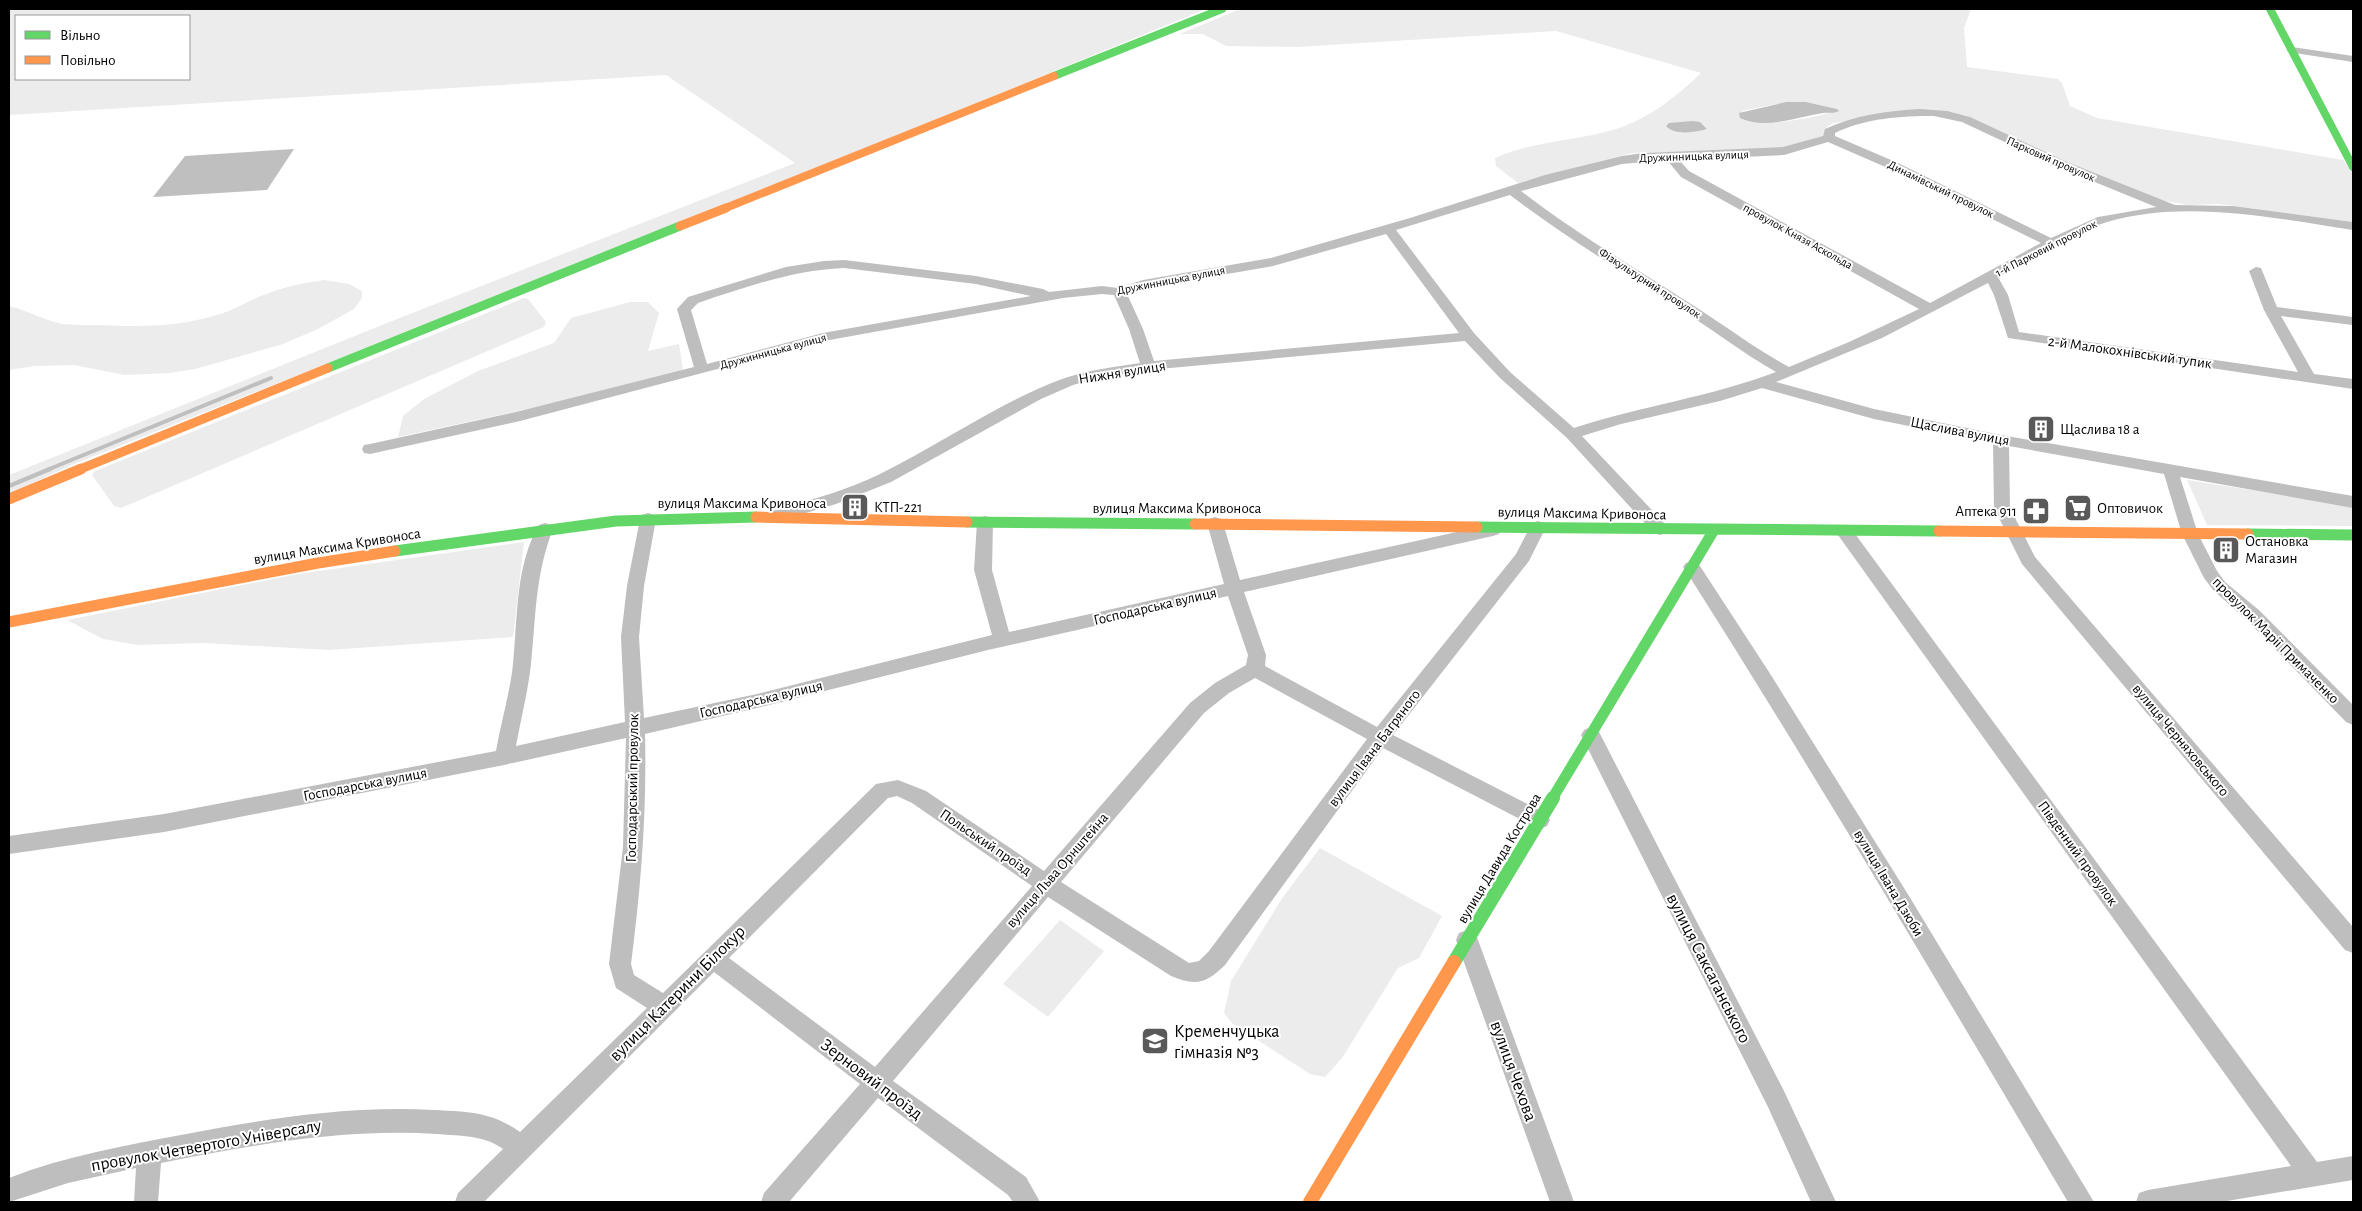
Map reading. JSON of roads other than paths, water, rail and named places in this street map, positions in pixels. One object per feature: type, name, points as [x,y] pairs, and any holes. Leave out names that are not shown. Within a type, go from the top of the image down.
[{"type":"street","points":[[9,499],[198,420],[1222,9]]},
{"type":"street","points":[[2270,9],[2353,167]]},
{"type":"street","points":[[2292,50],[2353,59]]},
{"type":"street","name":"Дружинницька вулиця","points":[[370,449],[520,416],[823,337],[1063,294],[1102,290],[1119,292],[1143,284],[1273,262],[1513,191],[1549,178],[1622,160],[1644,156],[1671,157],[1784,151],[1829,138],[1829,131],[1847,122],[1905,113],[1932,112]]},
{"type":"street","name":"Парковий провулок","points":[[1932,112],[1962,118],[2066,166],[2171,208]]},
{"type":"street","name":"Динамівський провулок","points":[[1829,138],[1886,162],[2051,243]]},
{"type":"street","name":"провулок Князя Аскольда","points":[[1671,157],[1685,174],[1930,309]]},
{"type":"street","name":"Фізкультурний провулок","points":[[1513,191],[1544,215],[1718,327],[1758,356],[1789,373]]},
{"type":"street","name":"1-й Парковий провулок","points":[[1761,383],[1789,373],[1930,309],[2051,243],[2083,227],[2110,217],[2171,208],[2240,210],[2353,226]]},
{"type":"street","points":[[1388,228],[1469,336],[1504,375],[1572,434],[1660,529]]},
{"type":"street","points":[[702,370],[684,309],[687,304],[692,300],[768,275],[812,266],[871,265],[930,276],[976,280],[1029,292],[1063,294]]},
{"type":"street","points":[[2256,272],[2271,310],[2309,378],[2353,384]]},
{"type":"street","name":"2-й Малокохнівський тупик","points":[[1991,276],[2001,295],[2013,335],[2309,378]]},
{"type":"street","points":[[1119,292],[1136,329],[1148,366]]},
{"type":"street","points":[[2271,310],[2353,321]]},
{"type":"street","name":"Нижня вулиця","points":[[775,516],[830,500],[885,478],[1036,396],[1068,382],[1093,375],[1148,366],[1469,336]]},
{"type":"street","points":[[1572,434],[1648,412],[1743,390],[1761,383]]},
{"type":"street","name":"Щаслива вулиця","points":[[1761,383],[1874,414],[2001,440],[2353,502]]},
{"type":"street","name":"вулиця Черняховського","points":[[2001,440],[2002,508],[2028,560],[2353,943]]},
{"type":"street","name":"провулок Марії Примаченко","points":[[2170,469],[2190,534],[2199,555],[2219,586],[2254,616],[2353,717]]},
{"type":"street","name":"вулиця Максима Кривоноса","points":[[9,622],[318,563],[544,529],[648,518],[775,516],[985,522],[1508,526],[2352,537]]},
{"type":"street","name":"Господарський провулок","points":[[648,518],[641,556],[630,654],[635,729],[632,853],[620,964],[624,981],[664,1006]]},
{"type":"street","points":[[985,522],[982,570],[1002,640]]},
{"type":"street","points":[[1215,523],[1234,588],[1257,655],[1255,669],[1320,706],[1540,820]]},
{"type":"street","name":"Господарська вулиця","points":[[9,844],[164,824],[504,757],[635,729],[1002,640],[1508,526]]},
{"type":"street","name":"вулиця Івана Багряного","points":[[1207,968],[1232,938],[1380,737],[1523,557],[1538,527]]},
{"type":"street","points":[[504,757],[522,665],[527,595],[535,554],[544,529]]},
{"type":"street","name":"вулиця Давида Кострова","points":[[1310,1202],[1714,530]]},
{"type":"street","name":"Південний провулок","points":[[1844,531],[2313,1176]]},
{"type":"street","name":"вулиця Івана Дзюби","points":[[1692,568],[1763,677],[2082,1202]]},
{"type":"street","name":"вулиця Льва Орнштейна","points":[[773,1202],[877,1083],[1045,883],[1198,708],[1222,688],[1255,669]]},
{"type":"street","name":"вулиця Саксаганського","points":[[1591,735],[1776,1099],[1824,1202]]},
{"type":"street","name":"Польський проїзд","points":[[891,788],[909,791],[919,797],[1045,883],[1179,969],[1189,973],[1199,972],[1207,968]]},
{"type":"street","name":"вулиця Катерини Білокур","points":[[468,1202],[883,790],[891,788]]},
{"type":"street","name":"вулиця Чехова","points":[[1467,940],[1562,1202]]},
{"type":"street","name":"Зерновий проїзд","points":[[712,958],[1017,1186],[1028,1202]]},
{"type":"street","name":"провулок Четвертого Універсалу","points":[[9,1190],[60,1172],[149,1153],[296,1126],[411,1120],[480,1126],[496,1130],[522,1147]]},
{"type":"street","points":[[146,1202],[149,1153]]},
{"type":"street","points":[[2148,1202],[2353,1168]]},
{"type":"waterway","points":[[47,470],[271,378]]},
{"type":"waterway","points":[[9,486],[50,469]]},
{"type":"place","name":"Щаслива 18 а","points":[[2041,429]]},
{"type":"place","name":"КТП-221","points":[[855,507]]},
{"type":"place","name":"Оптовичок","points":[[2078,508]]},
{"type":"place","name":"Аптека 911","points":[[2036,511]]},
{"type":"place","name":"Остановка Магазин","points":[[2226,550]]},
{"type":"place","name":"Кременчуцька гімназія №3","points":[[1155,1041]]}]
